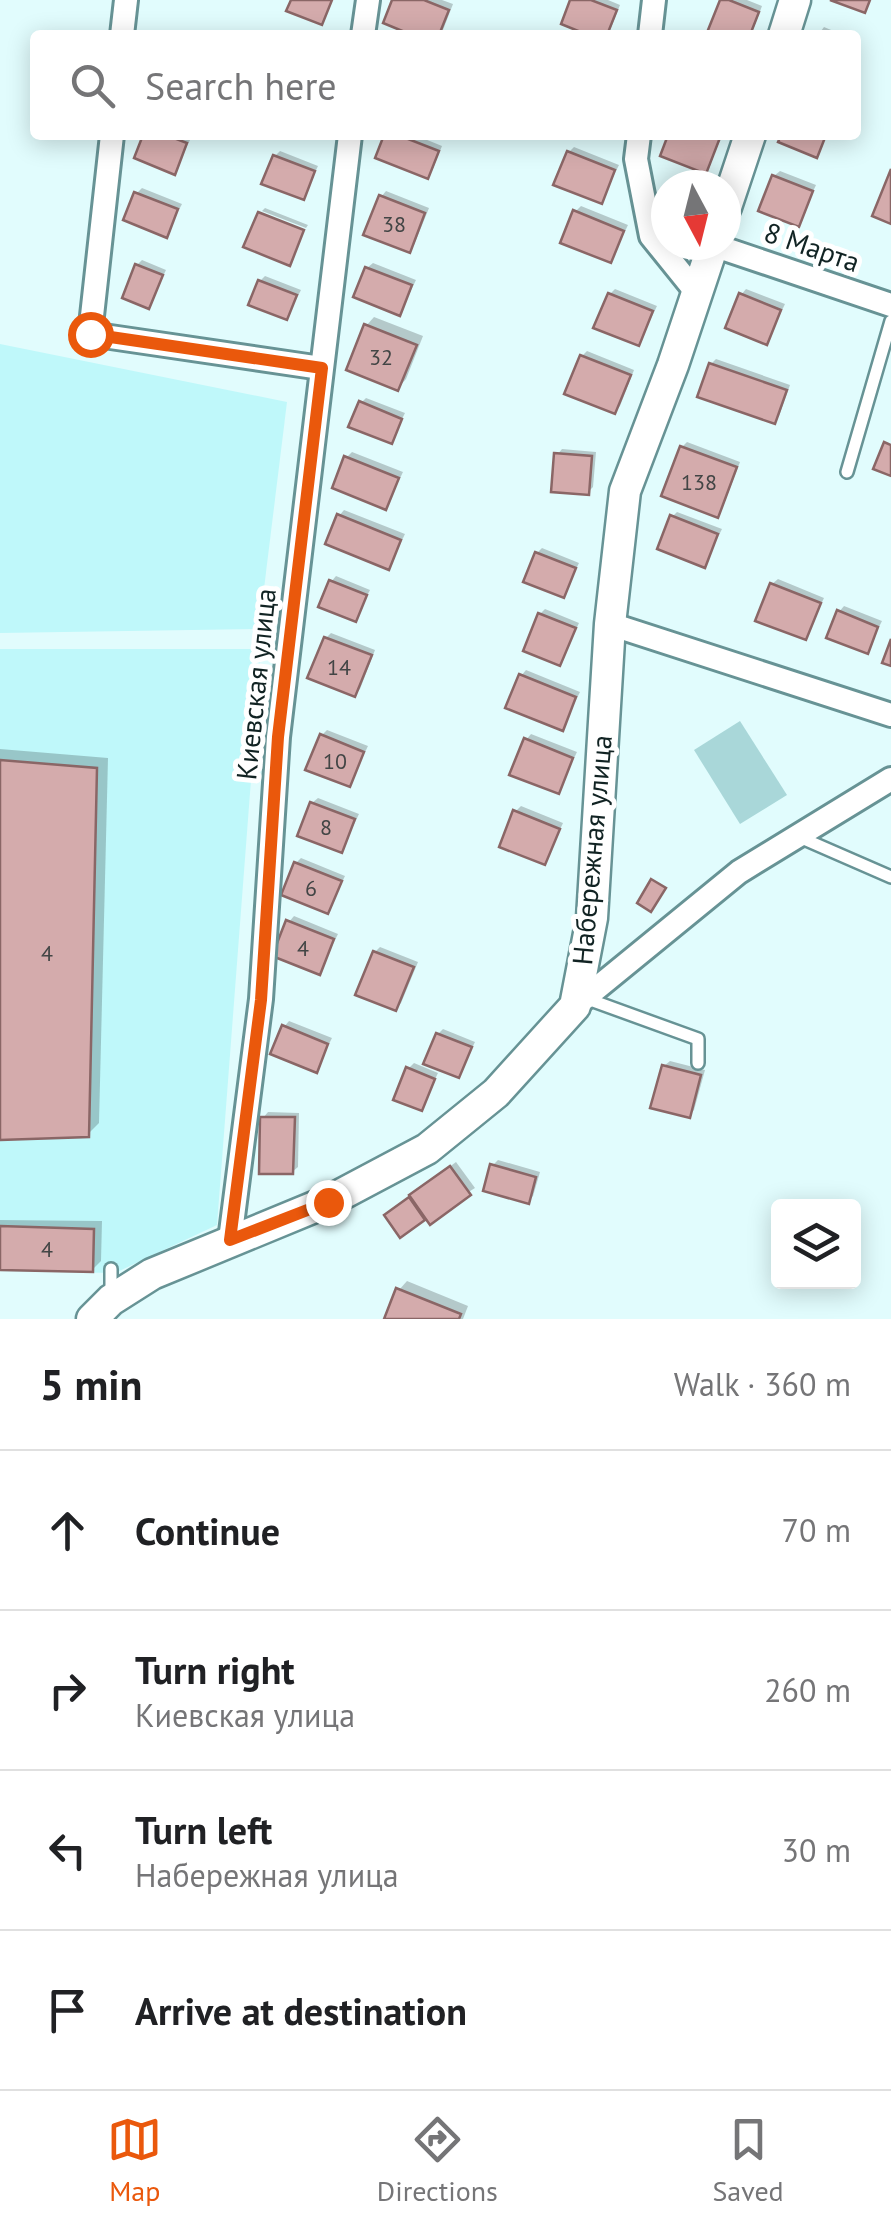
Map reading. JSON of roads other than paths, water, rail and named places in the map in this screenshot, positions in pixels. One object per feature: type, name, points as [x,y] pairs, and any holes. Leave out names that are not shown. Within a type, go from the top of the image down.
[{"type":"street","points":[[126,0],[126,30]]},
{"type":"street","points":[[363,30],[368,0]]},
{"type":"street","points":[[651,30],[654,0]]},
{"type":"street","points":[[786,30],[795,0]]},
{"type":"street","points":[[111,140],[90,334],[322,368]]},
{"type":"street","name":"Киевская улица","points":[[230,1240],[261,1000],[278,737],[349,140]]},
{"type":"street","points":[[638,140],[636,159],[652,236],[697,293]]},
{"type":"street","points":[[738,170],[748,140]]},
{"type":"street","name":"8 Марта","points":[[741,255],[891,306]]},
{"type":"street","name":"Набережная улица","points":[[580,1002],[592,918],[610,624],[625,491],[708,260]]},
{"type":"street","points":[[610,624],[891,715]]},
{"type":"street","points":[[101,1310],[152,1274],[328,1202],[427,1149],[496,1093],[580,1002],[738,872],[891,780]]},
{"type":"lane","points":[[847,472],[891,322]]},
{"type":"lane","points":[[798,836],[889,874]]},
{"type":"lane","points":[[580,1002],[698,1039],[698,1063]]},
{"type":"lane","points":[[101,1310],[111,1269]]}]
